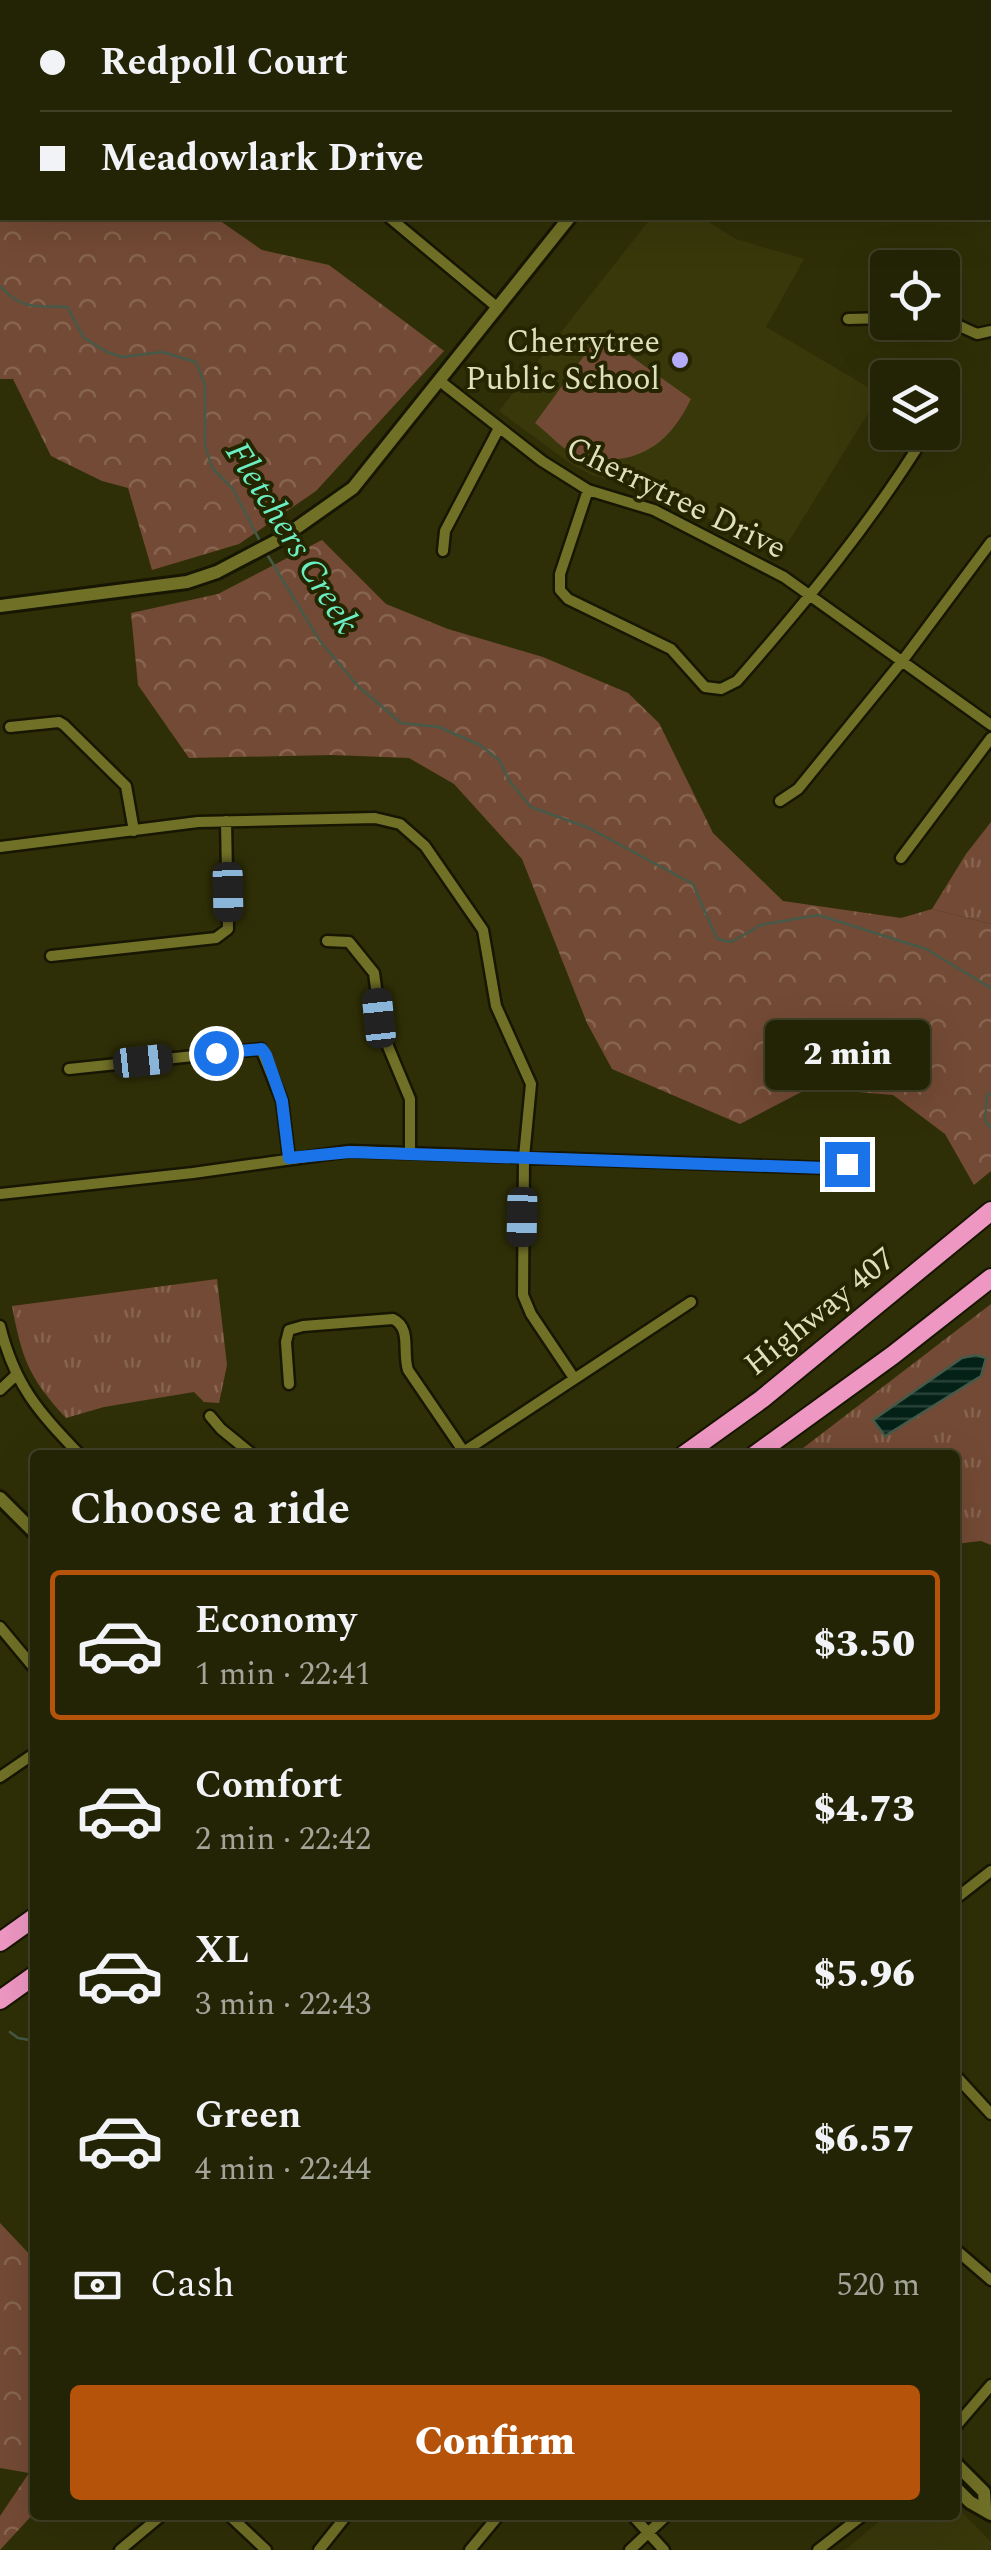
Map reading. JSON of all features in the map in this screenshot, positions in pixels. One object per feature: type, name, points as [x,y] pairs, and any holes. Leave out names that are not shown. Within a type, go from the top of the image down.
[{"type":"highway","name":"Highway 407","points":[[691,1450],[762,1399],[991,1211]]},
{"type":"highway","points":[[763,1450],[991,1278]]},
{"type":"highway","points":[[0,1942],[30,1921]]},
{"type":"highway","points":[[0,2000],[30,1978]]},
{"type":"street","points":[[392,220],[498,308]]},
{"type":"street","points":[[0,606],[188,582],[217,572],[282,538],[353,488],[567,220]]},
{"type":"street","points":[[848,319],[870,318]]},
{"type":"street","points":[[960,326],[978,334],[991,330]]},
{"type":"street","name":"Cherrytree Drive","points":[[441,382],[542,462],[588,490],[654,510],[756,560],[991,725]]},
{"type":"street","points":[[443,552],[445,531],[499,428]]},
{"type":"street","points":[[588,490],[560,574],[560,590],[568,599],[671,649],[705,687],[720,689],[737,681],[812,596],[890,494],[916,450]]},
{"type":"street","points":[[780,800],[798,789],[903,660],[991,542]]},
{"type":"street","points":[[10,728],[58,722],[64,725],[126,786],[134,831]]},
{"type":"street","points":[[900,858],[991,738]]},
{"type":"street","points":[[0,847],[226,820],[375,818],[400,824],[425,846],[483,930],[496,1006],[531,1084],[524,1157],[522,1295],[574,1378]]},
{"type":"street","points":[[52,956],[224,934],[228,928],[226,820]]},
{"type":"street","points":[[327,941],[349,942],[374,973],[382,1032],[410,1100],[410,1152]]},
{"type":"street","points":[[69,1068],[262,1049],[282,1101],[289,1158]]},
{"type":"street","points":[[0,1194],[350,1152],[826,1168],[847,1164]]},
{"type":"street","points":[[467,1450],[691,1302]]},
{"type":"street","points":[[290,1384],[286,1342],[289,1330],[393,1319],[404,1330],[408,1370],[458,1450]]},
{"type":"street","points":[[0,1326],[15,1376],[45,1418],[75,1450]]},
{"type":"street","points":[[0,1390],[15,1376]]},
{"type":"street","points":[[210,1416],[248,1450]]},
{"type":"street","points":[[0,1498],[30,1529]]},
{"type":"street","points":[[0,1627],[30,1663]]},
{"type":"street","points":[[0,1777],[30,1756]]},
{"type":"street","points":[[960,1895],[991,1871]]},
{"type":"street","points":[[960,2080],[991,2114]]},
{"type":"street","points":[[960,2253],[991,2280]]},
{"type":"street","points":[[960,2420],[991,2385]]},
{"type":"street","points":[[960,2468],[984,2492],[988,2511]]},
{"type":"street","points":[[960,2492],[988,2511]]},
{"type":"street","points":[[120,2550],[156,2520]]},
{"type":"street","points":[[234,2520],[266,2550]]},
{"type":"street","points":[[319,2550],[342,2520]]},
{"type":"street","points":[[470,2550],[495,2520]]},
{"type":"street","points":[[636,2520],[664,2550]]},
{"type":"street","points":[[630,2550],[661,2520]]},
{"type":"street","points":[[818,2550],[856,2520]]},
{"type":"shaded area","name":"Cherrytree Public School","points":[[649,220],[705,220],[736,239],[804,259],[766,327],[870,388],[870,410],[781,554],[669,499],[592,475],[499,411]]},
{"type":"shaded area","points":[[962,1358],[986,1358],[981,1376],[885,1436],[873,1420]]},
{"type":"shaded area","points":[[960,2510],[991,2542],[991,2550],[845,2550],[881,2520],[960,2520]]},
{"type":"green space","points":[[0,220],[219,220],[262,250],[329,265],[444,351],[316,491],[239,544],[152,570],[128,488],[102,481],[51,456],[13,379],[0,379]]},
{"type":"green space","points":[[604,337],[691,399],[669,433],[649,449],[624,458],[589,460],[567,450],[535,423],[597,338]]},
{"type":"green space","points":[[322,540],[386,604],[448,629],[543,657],[628,693],[659,723],[713,833],[783,901],[901,918],[932,909],[991,924],[991,1171],[974,1185],[945,1134],[893,1095],[809,1088],[740,1124],[612,1069],[587,1023],[522,859],[454,784],[409,758],[189,758],[138,685],[131,613],[218,594]]},
{"type":"green space","points":[[991,822],[991,924],[932,909],[966,854]]},
{"type":"green space","points":[[217,1279],[227,1365],[219,1403],[204,1402],[194,1392],[104,1407],[66,1418],[29,1367],[12,1306]]},
{"type":"green space","points":[[84,1302],[89,1343],[65,1346],[60,1305]]},
{"type":"green space","points":[[991,1304],[991,1545],[981,1541],[960,1543],[960,1450],[801,1450]]},
{"type":"green space","points":[[0,2223],[30,2255],[30,2517],[0,2550],[0,2516],[29,2473],[0,2468]]},
{"type":"waterway","name":"Fletchers Creek","points":[[0,286],[24,304],[67,307],[84,338],[107,352],[122,357],[162,352],[196,362],[205,385],[205,445],[212,468],[233,489],[261,543]]},
{"type":"waterway","name":"Fletchers Creek","points":[[265,551],[320,641],[358,686],[401,723],[439,727],[480,745],[499,760],[510,782],[531,807],[589,828],[693,884],[717,939],[731,942],[761,925],[818,915],[926,949],[991,988]]},
{"type":"waterway","name":"Fletchers Creek","points":[[991,1093],[987,1096],[985,1121],[991,1128]]},
{"type":"waterway","points":[[10,2032],[30,2040]]},
{"type":"place","name":"Cherrytree Public School","points":[[680,360]]},
{"type":"route","points":[[216,1053],[262,1049],[282,1101],[289,1158],[410,1152],[651,1164],[826,1168],[847,1164]]}]
